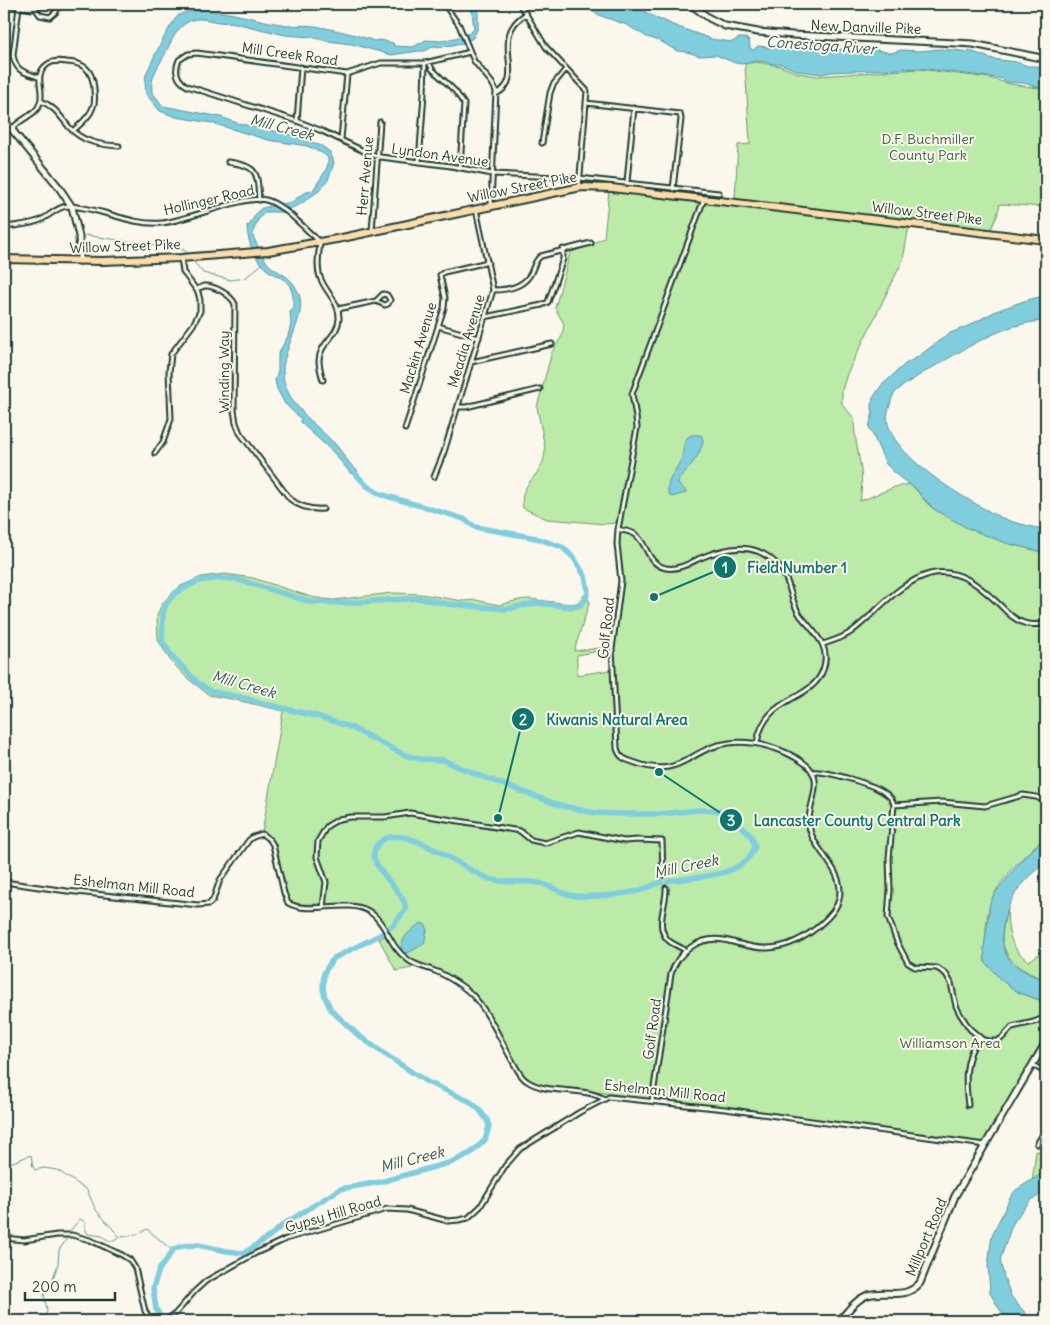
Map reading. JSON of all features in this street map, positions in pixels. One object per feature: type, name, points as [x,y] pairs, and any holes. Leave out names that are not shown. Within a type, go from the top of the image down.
[{"type":"highway","name":"Willow Street Pike","points":[[4,259],[80,261],[181,258],[268,251],[372,232],[578,187],[673,191],[704,199],[1046,240]]},
{"type":"main road","name":"New Danville Pike","points":[[690,4],[716,22],[732,28],[749,31],[801,36],[956,42],[1046,59]]},
{"type":"main road","points":[[4,120],[58,186],[72,207],[79,236],[80,261]]},
{"type":"main road","name":"Millport Road","points":[[839,1321],[864,1297],[876,1294],[900,1294],[914,1289],[919,1284],[949,1209],[1046,1042]]},
{"type":"street","points":[[4,4],[29,9],[41,4]]},
{"type":"street","points":[[35,8],[40,15],[50,17],[56,12],[59,4]]},
{"type":"street","points":[[444,4],[463,33],[475,63],[492,83],[496,94],[491,205]]},
{"type":"street","points":[[519,4],[540,40],[586,89],[578,187]]},
{"type":"street","points":[[19,7],[13,55],[14,61],[17,68],[38,77]]},
{"type":"street","points":[[496,94],[506,87],[509,76],[510,62],[507,44],[510,31],[516,20],[526,14]]},
{"type":"street","name":"Mill Creek Road","points":[[177,73],[180,60],[190,54],[231,57],[347,74],[381,63],[427,62],[470,52]]},
{"type":"street","points":[[12,129],[35,111],[41,101],[38,77],[48,64],[72,62],[84,66],[92,76],[95,98],[94,106],[87,117],[73,131]]},
{"type":"street","points":[[419,162],[427,62]]},
{"type":"street","points":[[427,62],[455,91],[464,104],[460,168]]},
{"type":"street","points":[[297,121],[301,68]]},
{"type":"street","points":[[542,143],[550,92],[553,85],[566,69]]},
{"type":"street","name":"Lyndon Avenue","points":[[177,73],[180,82],[187,86],[297,121],[378,157],[492,174],[627,182],[673,191],[719,193]]},
{"type":"street","points":[[341,140],[347,74]]},
{"type":"street","points":[[41,101],[56,110],[73,131],[84,139],[118,146]]},
{"type":"street","points":[[586,103],[678,113],[681,116],[673,191]]},
{"type":"street","points":[[627,182],[634,108]]},
{"type":"street","name":"Herr Avenue","points":[[372,232],[380,122]]},
{"type":"street","points":[[228,162],[248,166],[255,172],[258,178],[259,200]]},
{"type":"street","name":"Golf Road","points":[[704,199],[631,397],[636,412],[637,428],[618,529],[617,544],[622,581],[612,649],[618,754],[637,763],[660,768],[682,763],[703,751],[720,745],[738,742],[757,743],[795,758],[808,766],[812,772]]},
{"type":"street","name":"Hollinger Road","points":[[4,227],[33,223],[44,219],[62,208],[72,207],[94,210],[141,222],[158,223],[178,220],[239,203],[259,200],[273,203],[320,242]]},
{"type":"street","name":"Meadia Avenue","points":[[434,477],[444,452],[493,290],[476,209]]},
{"type":"street","points":[[320,242],[319,274],[323,285],[338,310],[339,322],[336,331],[323,348],[320,357],[323,380]]},
{"type":"street","points":[[493,290],[504,290],[520,284],[530,275],[539,258],[545,254],[591,243]]},
{"type":"street","points":[[485,317],[542,305],[548,302],[563,259],[563,249]]},
{"type":"street","points":[[155,453],[163,442],[171,419],[170,360],[173,351],[199,314],[200,300],[196,289],[184,272],[181,258]]},
{"type":"street","name":"Mackin Avenue","points":[[405,429],[445,301],[441,274],[488,262]]},
{"type":"street","name":"Winding Way","points":[[196,289],[204,286],[214,289],[230,296],[235,304],[234,398],[235,417],[240,433],[290,499],[310,509],[323,509]]},
{"type":"street","points":[[338,310],[376,301]]},
{"type":"street","points":[[438,326],[479,338]]},
{"type":"street","points":[[472,362],[552,344]]},
{"type":"street","points":[[457,407],[466,407],[540,389]]},
{"type":"street","points":[[618,529],[635,535],[651,558],[664,567],[681,567],[716,551],[728,548],[748,549],[763,554],[782,571],[796,608],[823,644],[826,660],[820,677],[808,689],[774,710],[762,725],[757,743]]},
{"type":"street","points":[[823,644],[842,638],[852,632],[891,596],[911,582],[929,575],[946,572],[958,574],[972,581],[1018,621],[1029,624],[1046,624]]},
{"type":"street","points":[[666,888],[662,920],[663,930],[670,942],[686,950],[702,942],[714,940],[724,940],[759,948],[782,946],[806,936],[832,913],[839,896],[838,881],[814,839],[809,823],[816,787],[812,772],[828,774],[878,788],[890,796],[894,805],[889,858],[890,890],[888,913],[891,929],[910,965],[918,968],[937,968],[946,974],[951,983],[960,1014],[970,1029],[986,1041],[997,1041],[1012,1027],[1046,1017]]},
{"type":"street","points":[[894,805],[942,802],[985,806],[1026,795],[1046,801]]},
{"type":"street","points":[[323,907],[326,882],[317,857],[318,841],[327,826],[344,818],[410,813],[520,831],[532,840],[544,843],[579,832],[624,841],[662,841],[663,875]]},
{"type":"street","name":"Eshelman Mill Road","points":[[4,882],[141,899],[209,904],[213,900],[225,870],[249,840],[262,834],[273,845],[288,903],[298,907],[347,907],[363,909],[369,912],[381,923],[396,949],[407,960],[437,972],[474,996],[521,1075],[537,1086],[593,1094],[604,1099],[613,1097],[751,1112],[986,1145]]},
{"type":"street","name":"Golf Road","points":[[652,1101],[671,974],[675,964],[686,950]]},
{"type":"street","points":[[968,1105],[967,1065],[979,1037]]},
{"type":"street","points":[[1033,1064],[1046,1073]]},
{"type":"street","name":"Gypsy Hill Road","points":[[165,1320],[175,1314],[206,1281],[256,1253],[286,1239],[387,1209],[407,1210],[448,1220],[468,1218],[480,1207],[505,1166],[516,1153],[526,1145],[604,1099]]},
{"type":"street","points":[[1038,1144],[1046,1129]]},
{"type":"street","points":[[4,1238],[24,1240],[57,1235],[72,1235],[90,1240],[122,1255],[133,1263],[145,1311],[151,1321]]},
{"type":"green space","name":"D.F. Buchmiller County Park","points":[[755,62],[780,66],[798,73],[818,76],[919,69],[989,78],[1046,91],[1046,207],[1000,204],[990,231],[735,199],[738,145],[750,144],[745,64]]},
{"type":"green space","name":"Williamson Area","points":[[609,190],[909,226],[903,260],[847,374],[842,390],[842,404],[854,418],[862,478],[860,501],[895,487],[910,484],[930,506],[945,516],[993,538],[1046,553],[1046,837],[1014,867],[994,895],[987,918],[985,962],[1019,992],[1046,1002],[1046,1039],[985,1143],[541,1085],[528,1080],[523,1075],[476,996],[441,972],[417,963],[412,968],[396,971],[379,939],[389,934],[375,914],[359,906],[298,904],[290,901],[287,896],[275,844],[269,836],[262,833],[283,711],[209,695],[187,678],[170,660],[158,640],[157,615],[162,604],[171,594],[181,586],[201,577],[225,574],[253,578],[311,597],[334,600],[392,593],[421,594],[463,601],[476,600],[499,605],[529,599],[571,604],[577,603],[584,595],[590,601],[574,651],[615,646],[623,586],[619,542],[622,522],[606,524],[547,519],[523,508],[522,501],[527,486],[540,468],[544,458],[545,448],[537,407],[552,352],[562,336],[564,324],[555,308],[570,253],[604,238]],"holes":[[[610,649],[611,670],[577,675],[577,655]]]},
{"type":"green space","points":[[1008,907],[1009,930],[1013,945],[1017,951],[1029,961],[1046,949],[1046,978],[1036,976],[1018,966],[1006,952],[1002,937]]},
{"type":"green space","points":[[1036,1151],[1046,1152],[1046,1171],[1032,1182]]},
{"type":"water","name":"Mill Creek","points":[[471,4],[478,4],[478,28],[473,38],[463,43],[441,47],[434,46],[425,51],[391,55],[352,44],[285,35],[231,22],[196,19],[184,24],[176,33],[153,78],[152,92],[163,106],[221,117],[237,123],[295,136],[322,146],[331,153],[334,163],[328,180],[318,192],[299,205],[282,212],[265,212],[258,220],[252,234],[268,264],[290,280],[299,294],[300,312],[284,362],[283,371],[288,393],[302,412],[336,445],[358,471],[351,474],[334,453],[300,422],[301,419],[285,404],[277,389],[275,380],[278,371],[278,354],[288,336],[291,324],[290,312],[294,308],[293,296],[288,283],[270,272],[260,263],[250,245],[247,231],[247,225],[249,226],[257,212],[262,208],[292,202],[302,194],[313,190],[325,172],[328,158],[307,146],[268,140],[212,123],[176,117],[160,111],[146,94],[146,75],[171,25],[179,15],[190,11],[218,11],[277,23],[315,26],[353,34],[374,41],[380,40],[393,43],[394,46],[413,47],[426,40],[442,41],[470,33],[474,29]]},
{"type":"water","points":[[578,4],[631,4],[660,20],[711,39],[732,42],[739,38],[745,38],[749,40],[750,48],[753,50],[758,46],[788,49],[856,50],[864,53],[877,50],[891,53],[901,50],[941,49],[973,52],[993,59],[1045,68],[1046,90],[1024,83],[1007,82],[1003,79],[920,68],[822,74],[798,71],[781,64],[766,62],[735,63],[716,55],[700,56],[677,51],[627,25],[601,16]]},
{"type":"water","points":[[1039,297],[1046,297],[1046,321],[1016,326],[988,337],[913,379],[893,396],[889,408],[888,424],[895,440],[909,456],[947,486],[1000,517],[1046,532],[1046,553],[1006,543],[967,528],[934,509],[917,490],[899,477],[886,464],[869,427],[873,412],[871,405],[873,398],[881,386],[905,364],[948,334],[996,311]]},
{"type":"water","points":[[691,435],[701,435],[703,443],[694,460],[679,480],[678,484],[686,493],[671,497],[668,492],[669,483],[683,454],[686,439]]},
{"type":"water","points":[[1046,837],[1046,863],[1030,876],[1016,892],[1007,910],[1002,931],[1005,951],[1010,960],[1028,973],[1046,978],[1046,1002],[1019,993],[1001,980],[985,962],[984,948],[990,903],[995,893],[1025,856]]},
{"type":"water","points":[[422,923],[426,925],[427,929],[424,944],[410,952],[403,953],[401,949],[403,940],[414,928]]},
{"type":"water","points":[[1046,1171],[1046,1192],[1031,1200],[1020,1213],[1012,1225],[1000,1260],[1011,1296],[1033,1321],[1009,1321],[990,1293],[988,1265],[992,1235],[1011,1196],[1016,1190]]},
{"type":"waterway","points":[[85,235],[184,250],[189,254]]},
{"type":"waterway","points":[[194,262],[203,273],[231,280],[245,278],[262,264]]},
{"type":"waterway","name":"Mill Creek","points":[[163,1321],[156,1309],[153,1288],[159,1270],[174,1249],[182,1246],[198,1245],[243,1253],[270,1236],[284,1224],[340,1189],[380,1182],[452,1162],[471,1153],[485,1140],[489,1126],[478,1108],[469,1101],[427,1082],[358,1035],[331,1010],[325,997],[323,989],[324,973],[334,958],[382,934],[394,924],[406,909],[404,901],[384,875],[374,858],[374,850],[380,842],[391,837],[404,837],[435,849],[490,879],[539,883],[573,896],[630,892],[662,882],[702,877],[729,871],[749,857],[755,846],[751,836],[738,823],[726,814],[716,810],[660,814],[619,814],[595,813],[559,805],[443,760],[420,759],[405,755],[350,727],[320,717],[212,692],[198,683],[171,655],[162,641],[163,612],[166,604],[175,593],[198,581],[221,578],[236,579],[311,602],[344,603],[419,598],[448,604],[506,609],[537,603],[573,607],[580,605],[586,599],[588,590],[585,576],[574,558],[562,547],[536,538],[475,527],[464,519],[380,494],[367,486],[350,468]]},
{"type":"waterway","points":[[4,1159],[10,1163],[31,1155],[35,1170],[44,1168],[57,1170],[87,1190],[96,1210],[120,1237],[136,1235],[147,1229],[173,1251]]},
{"type":"waterway","points":[[69,1232],[80,1219],[85,1222],[85,1229],[88,1234],[102,1236],[111,1241],[120,1237]]},
{"type":"waterway","points":[[37,1321],[41,1315],[46,1316],[47,1310],[44,1295],[52,1281],[58,1264],[59,1250],[68,1237]]},
{"type":"tunnel","points":[[663,875],[666,888]]},
{"type":"place","name":"Field Number 1","points":[[654,597]]},
{"type":"place","name":"Lancaster County Central Park","points":[[659,772]]},
{"type":"place","name":"Kiwanis Natural Area","points":[[498,818]]},
{"type":"water label","name":"Conestoga River","points":[[821,45]]}]
